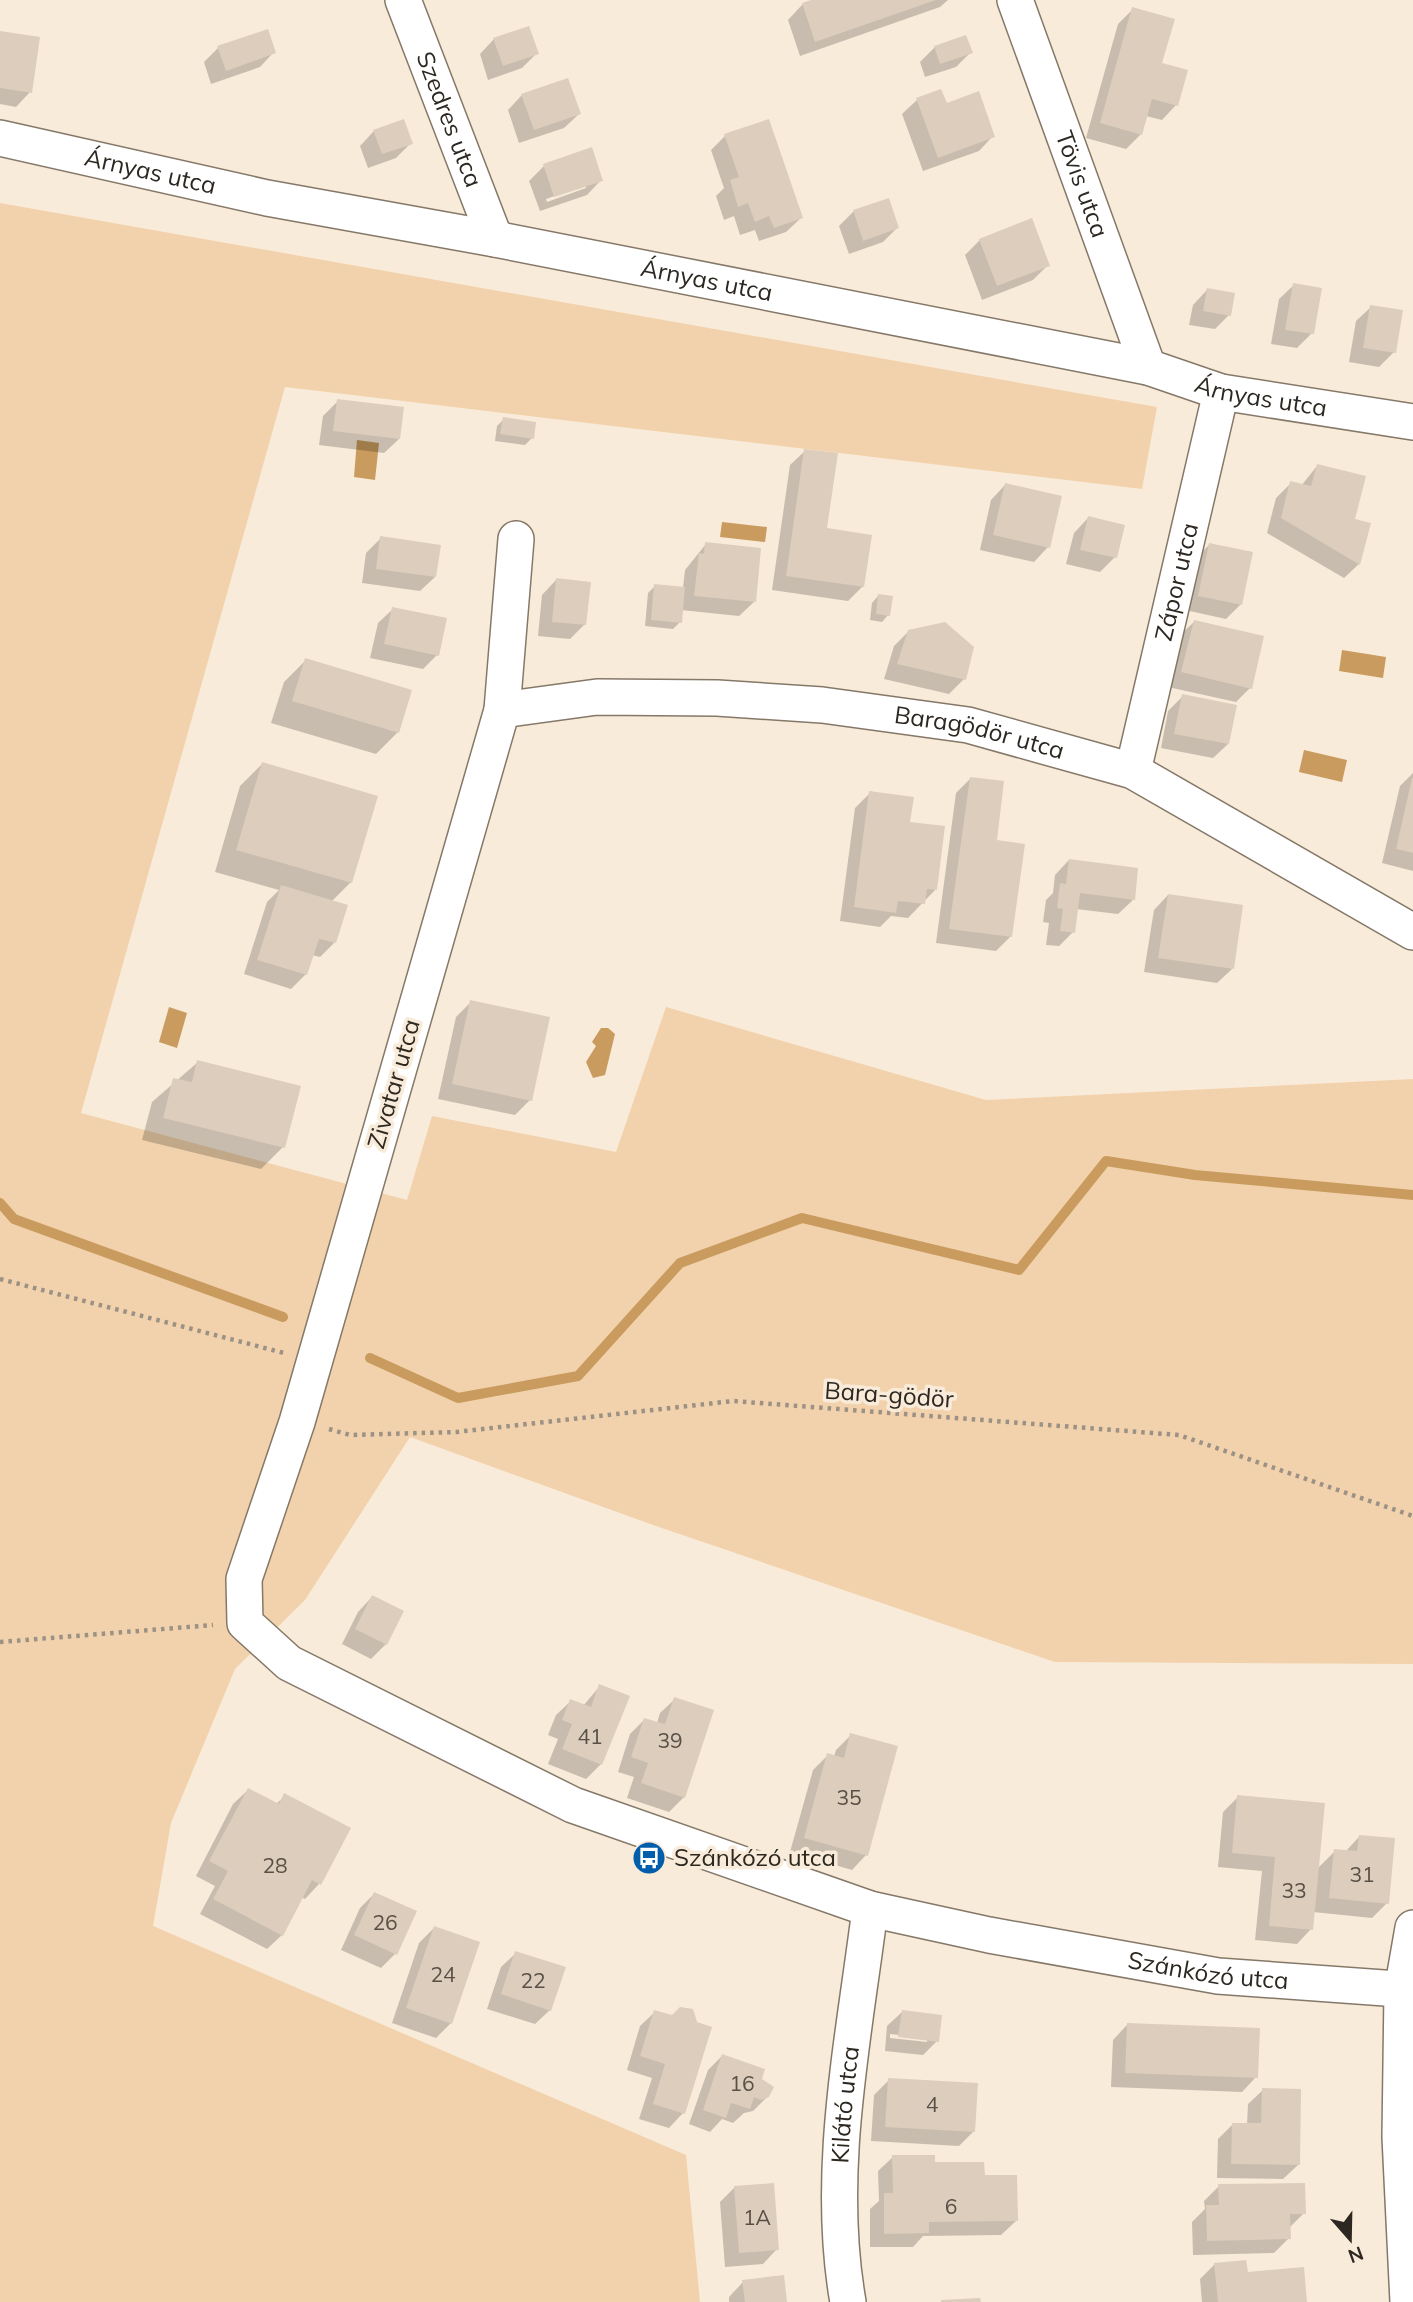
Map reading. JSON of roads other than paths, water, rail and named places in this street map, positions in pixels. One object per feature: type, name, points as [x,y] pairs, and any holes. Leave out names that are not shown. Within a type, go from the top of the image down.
[{"type":"street","name":"Szedres utca","points":[[403,0],[495,239]]},
{"type":"street","name":"Tövis utca","points":[[1015,0],[1148,367]]},
{"type":"street","name":"Árnyas utca","points":[[0,138],[267,198],[495,239],[1148,367],[1222,392],[1413,422]]},
{"type":"street","name":"Zápor utca","points":[[1133,771],[1222,392]]},
{"type":"street","name":"Zivatar utca","points":[[245,1623],[244,1579],[313,1361],[502,710],[516,539]]},
{"type":"street","name":"Baragödör utca","points":[[502,710],[597,697],[717,698],[822,705],[968,725],[1133,771],[1413,932]]},
{"type":"street","name":"Szánkózó utca","points":[[245,1623],[289,1663],[573,1805],[870,1909],[989,1935],[1218,1976],[1408,1991]]},
{"type":"street","name":"Kilátó utca","points":[[848,2302],[844,2280],[839,2153],[870,1909]]},
{"type":"street","points":[[1408,2302],[1400,2137],[1413,1928]]},
{"type":"waterway","points":[[370,1358],[458,1398],[578,1376],[680,1263],[802,1218],[1019,1270],[1106,1161],[1195,1175],[1413,1195]]},
{"type":"waterway","points":[[0,1203],[14,1219],[283,1317]]},
{"type":"place","name":"Szánkózó utca","points":[[649,1858]]}]
